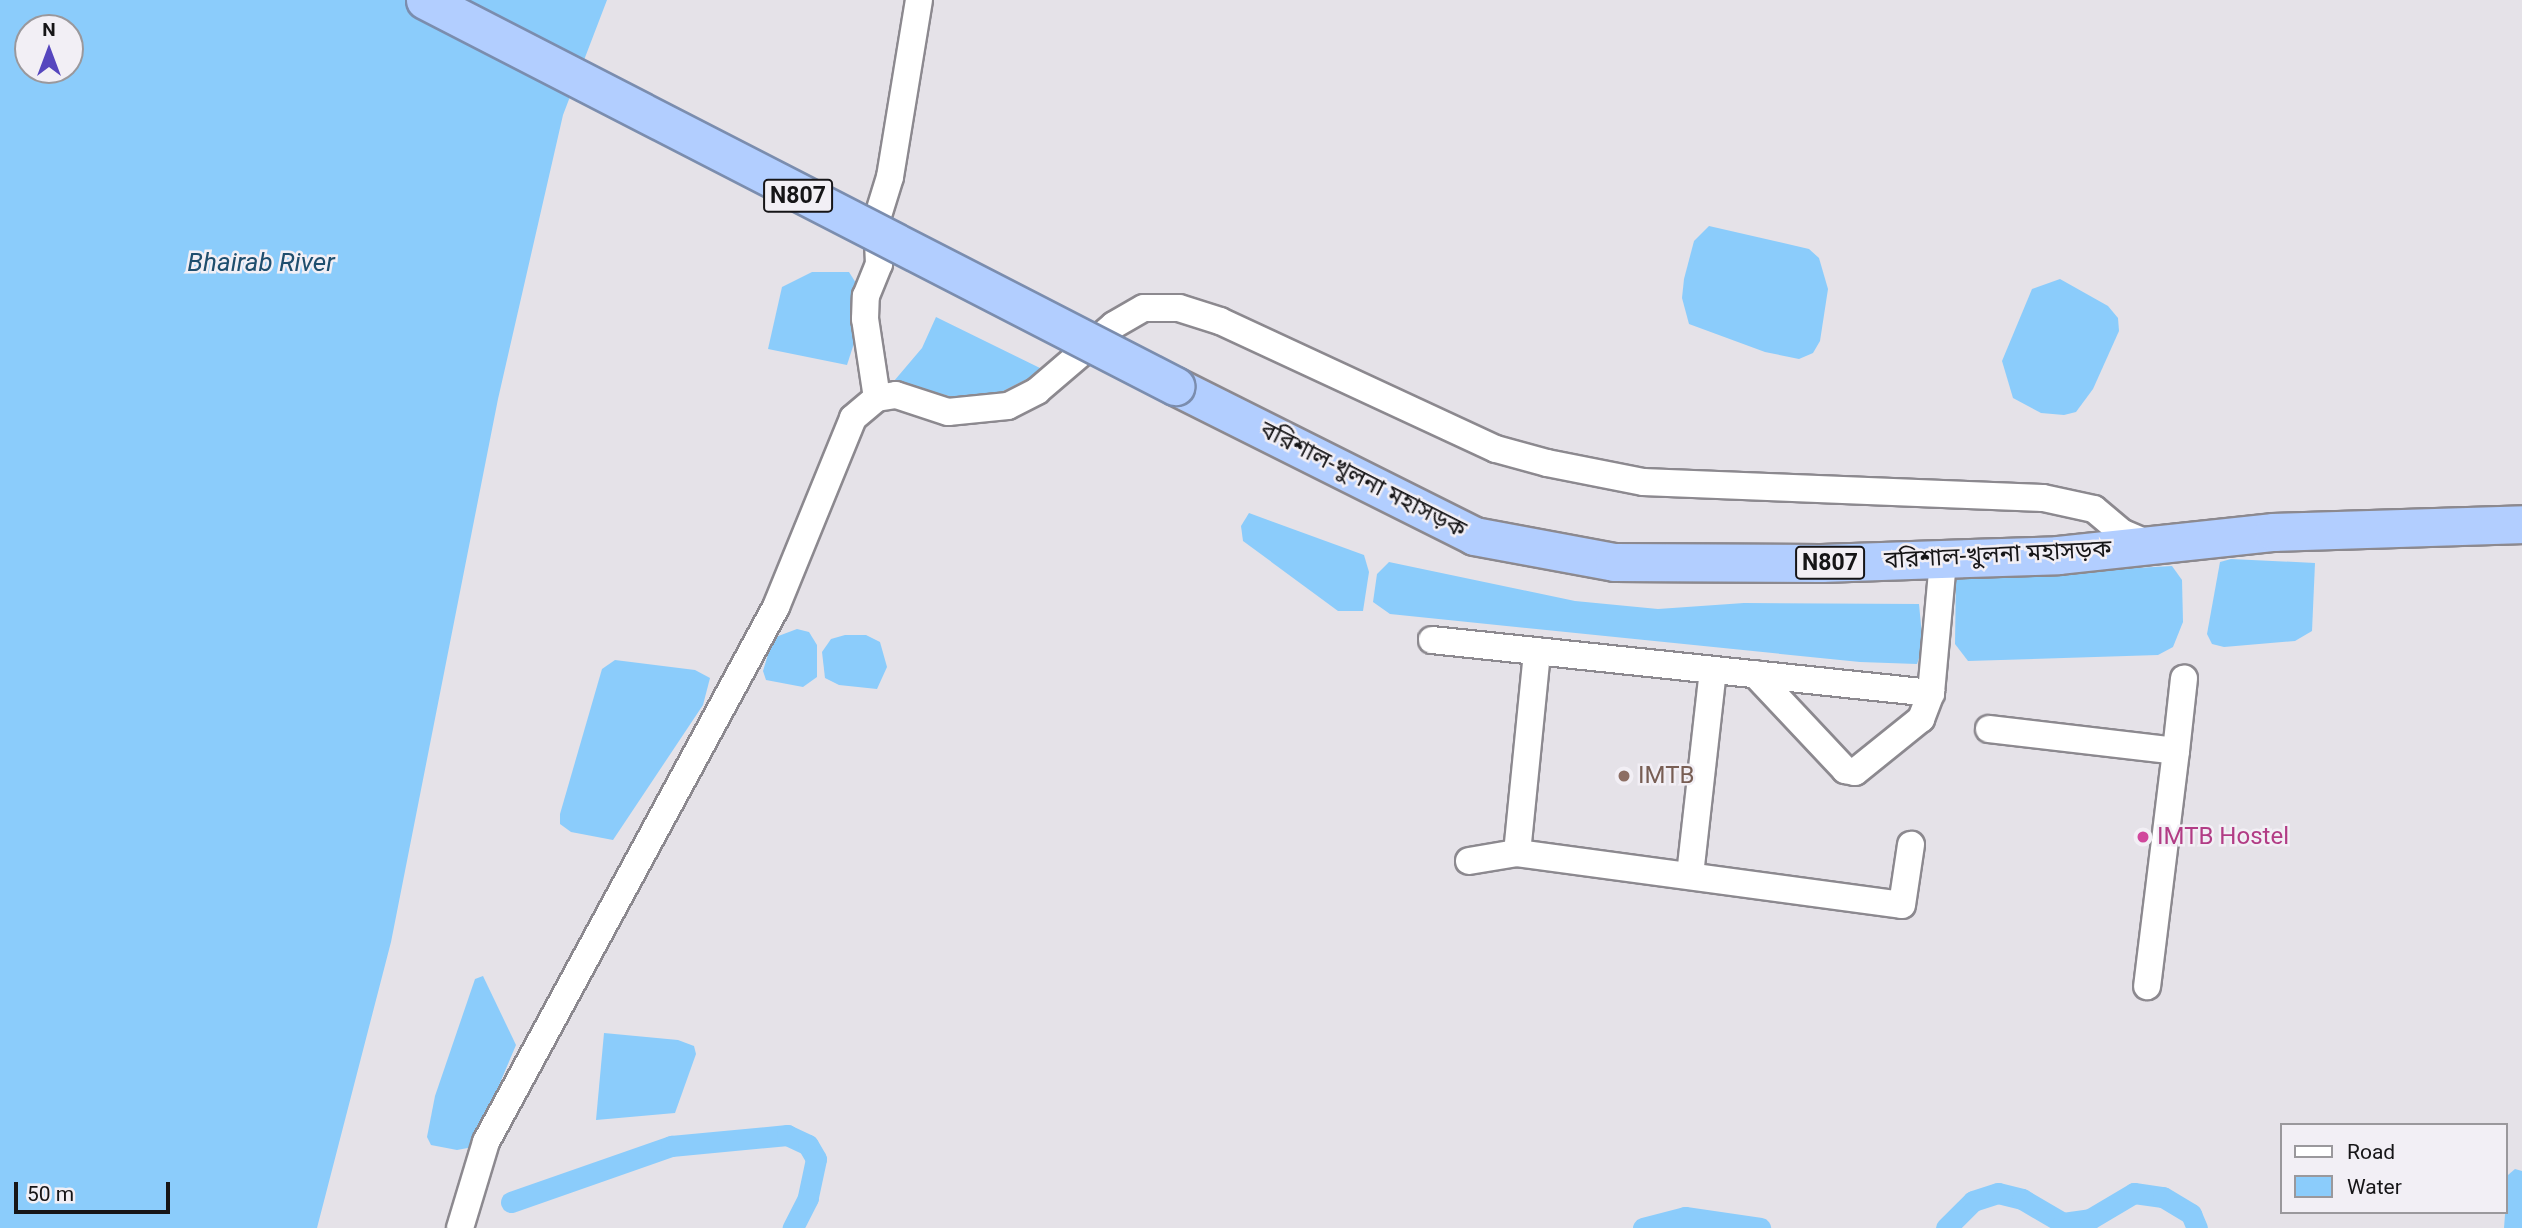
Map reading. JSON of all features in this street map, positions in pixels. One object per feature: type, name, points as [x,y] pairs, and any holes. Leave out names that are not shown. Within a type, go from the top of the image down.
[{"type":"highway","name":"বরিশাল-খুলনা মহাসড়ক","points":[[425,0],[1175,386],[1474,536],[1614,562],[1821,563],[2058,555],[2274,532],[2522,524]]},
{"type":"street","points":[[877,397],[865,319],[866,296],[879,264],[877,219],[890,177],[919,0]]},
{"type":"street","points":[[460,1228],[486,1142],[776,607],[853,418],[877,397],[896,396],[948,412],[1008,407],[1037,391],[1114,325],[1144,308],[1179,308],[1220,321],[1496,449],[1546,463],[1643,482],[2043,498],[2094,509],[2123,533],[2151,545]]},
{"type":"street","points":[[1755,674],[1845,771],[1855,772],[1921,719],[1931,693],[1942,572]]},
{"type":"street","points":[[1432,640],[1931,693]]},
{"type":"street","points":[[1517,853],[1537,651]]},
{"type":"street","points":[[1690,875],[1712,678]]},
{"type":"street","points":[[2147,986],[2184,678]]},
{"type":"street","points":[[1989,729],[2176,751]]},
{"type":"street","points":[[1469,861],[1517,853],[1902,905],[1911,845]]},
{"type":"water","name":"Bhairab River","points":[[0,0],[607,0],[563,115],[498,399],[391,942],[317,1228],[0,1228]]},
{"type":"water","points":[[1709,226],[1809,249],[1819,258],[1828,289],[1820,341],[1813,353],[1799,359],[1765,352],[1689,324],[1682,298],[1684,279],[1694,241]]},
{"type":"water","points":[[812,272],[849,272],[861,291],[857,334],[847,365],[768,349],[782,287]]},
{"type":"water","points":[[2060,279],[2108,306],[2118,318],[2119,331],[2093,389],[2076,412],[2064,415],[2041,413],[2013,398],[2002,361],[2032,289]]},
{"type":"water","points":[[936,317],[1042,369],[1041,372],[987,399],[949,396],[894,381],[922,348]]},
{"type":"water","points":[[1249,513],[1364,555],[1369,572],[1363,611],[1338,611],[1243,541],[1241,526]]},
{"type":"water","points":[[2231,559],[2315,563],[2312,631],[2295,641],[2224,647],[2212,644],[2207,634],[2220,562]]},
{"type":"water","points":[[1389,562],[1575,601],[1658,609],[1744,603],[1919,604],[1923,646],[1917,664],[1860,662],[1390,614],[1373,602],[1377,574]]},
{"type":"water","points":[[2172,566],[2182,580],[2183,622],[2173,647],[2158,655],[1968,661],[1955,644],[1956,578]]},
{"type":"water","points":[[797,629],[809,632],[817,645],[817,677],[803,687],[766,680],[763,671],[773,638]]},
{"type":"water","points":[[845,635],[866,635],[880,642],[887,667],[877,689],[839,685],[825,678],[822,652],[831,639]]},
{"type":"water","points":[[615,660],[695,670],[710,678],[703,705],[613,840],[571,832],[560,824],[560,814],[602,669]]},
{"type":"water","points":[[483,976],[516,1045],[473,1147],[457,1150],[431,1145],[427,1137],[435,1096],[475,979]]},
{"type":"water","points":[[604,1033],[678,1040],[694,1046],[696,1054],[675,1113],[596,1120]]},
{"type":"water","points":[[2515,1169],[2522,1171],[2522,1228],[2504,1228],[2505,1214],[2508,1214],[2508,1175]]},
{"type":"waterway","points":[[511,1202],[671,1146],[787,1135],[808,1145],[816,1159],[808,1198],[793,1228]]},
{"type":"waterway","points":[[1946,1228],[1973,1201],[1998,1193],[2022,1199],[2063,1223],[2090,1219],[2134,1193],[2163,1197],[2191,1214],[2197,1228]]},
{"type":"waterway","points":[[1643,1228],[1685,1217],[1760,1228]]},
{"type":"place","name":"IMTB","points":[[1624,776]]},
{"type":"place","name":"IMTB Hostel","points":[[2143,837]]}]
